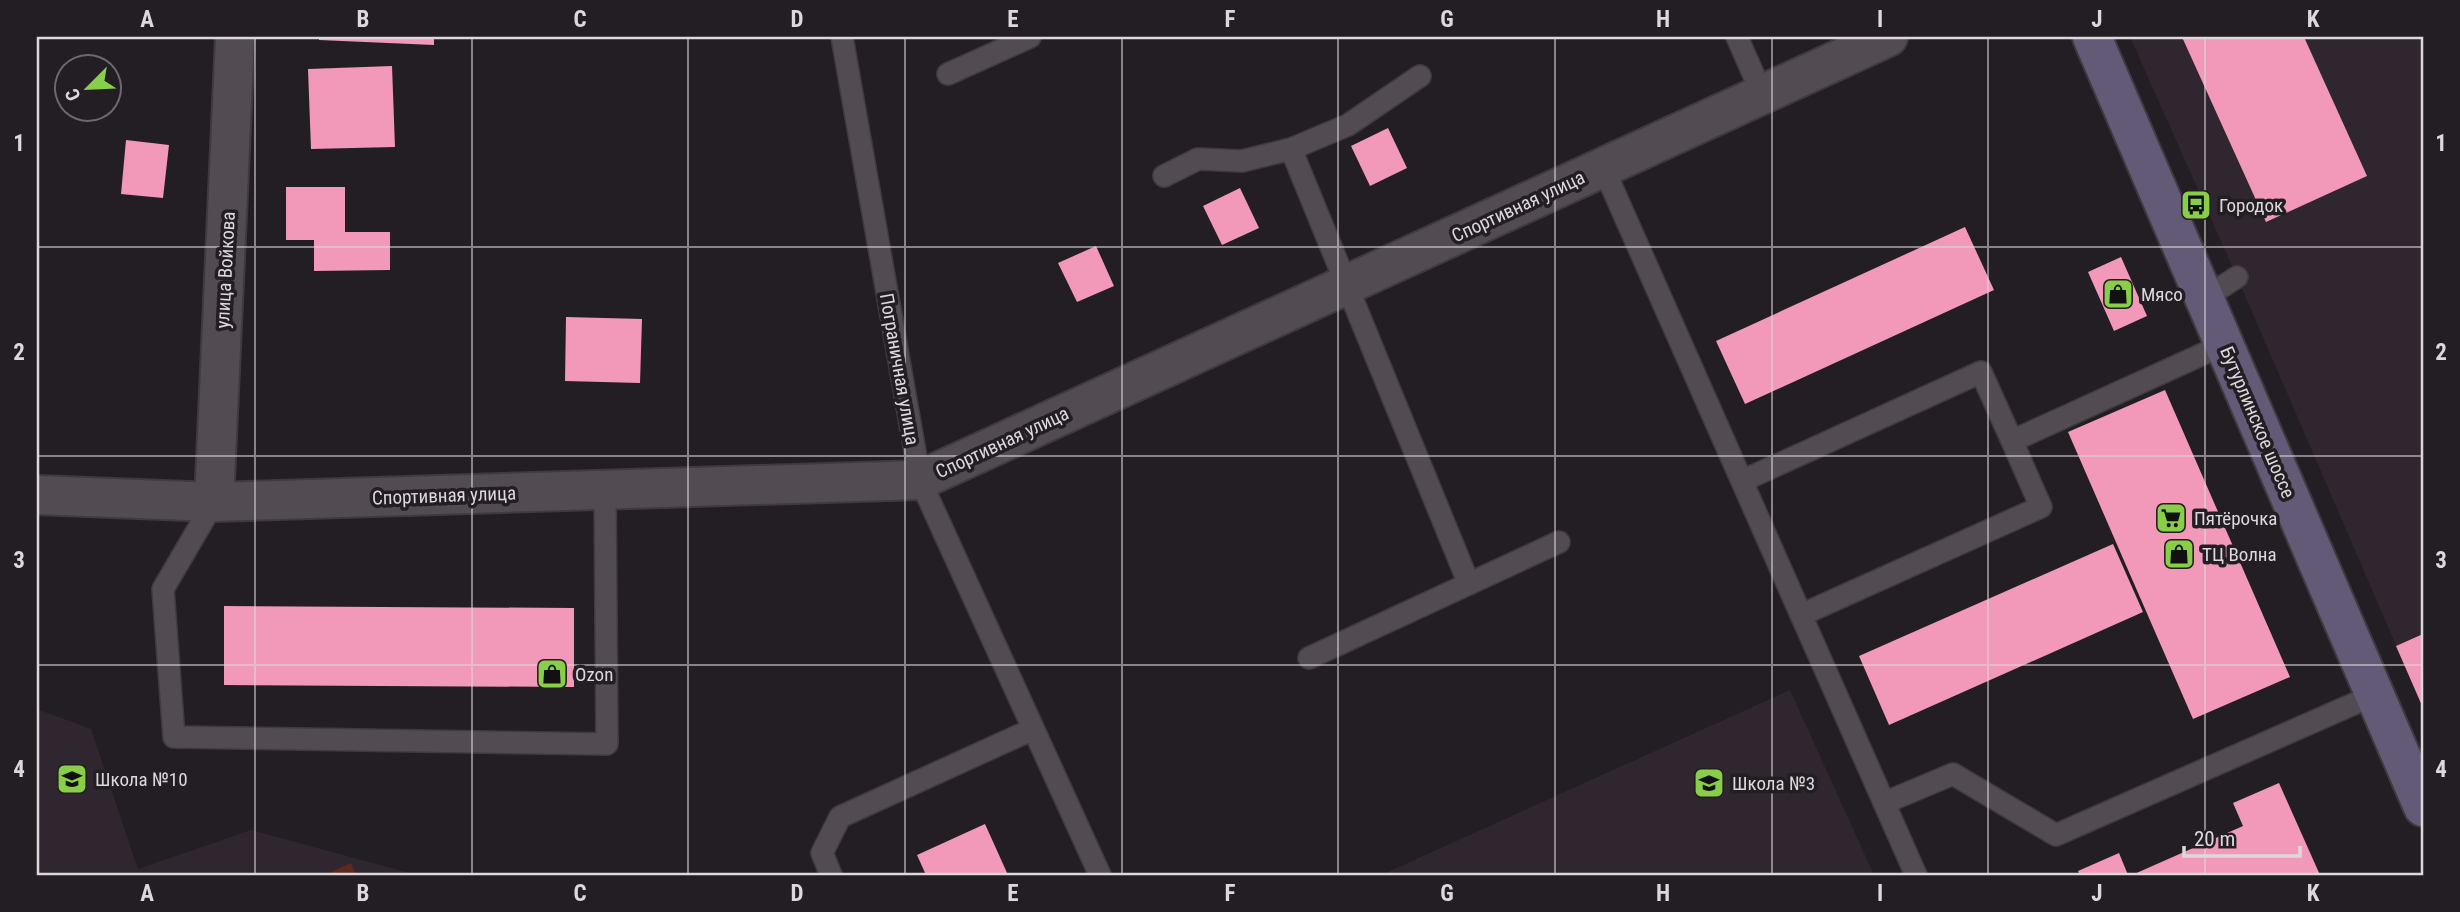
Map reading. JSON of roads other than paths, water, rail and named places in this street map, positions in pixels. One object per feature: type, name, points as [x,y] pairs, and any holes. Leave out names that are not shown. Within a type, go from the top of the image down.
[{"type":"main road","name":"Бутурлинское шоссе","points":[[2092,37],[2423,807]]},
{"type":"street","name":"улица Войкова","points":[[214,502],[235,37]]},
{"type":"street","name":"Спортивная улица","points":[[37,495],[214,502],[920,480],[1888,37]]},
{"type":"lane","name":"Пограничная улица","points":[[842,37],[920,480],[1100,875]]},
{"type":"lane","points":[[948,74],[1030,37]]},
{"type":"lane","points":[[1737,37],[1762,94]]},
{"type":"lane","points":[[1164,176],[1198,159],[1242,161],[1291,149],[1348,125],[1420,76]]},
{"type":"lane","points":[[1291,149],[1469,584]]},
{"type":"lane","points":[[1603,167],[1916,875]]},
{"type":"lane","points":[[2205,298],[2238,277]]},
{"type":"lane","points":[[2012,441],[2225,344]]},
{"type":"lane","points":[[1742,481],[1981,372],[2012,441],[2041,507],[1801,615]]},
{"type":"lane","points":[[214,502],[163,589],[174,737],[607,744],[605,490]]},
{"type":"lane","points":[[1309,659],[1559,542]]},
{"type":"lane","points":[[1884,803],[1952,774],[2056,835],[2374,695]]},
{"type":"lane","points":[[831,875],[822,853],[840,817],[1033,729]]},
{"type":"place","name":"Городок","points":[[2196,205]]},
{"type":"place","name":"Мясо","points":[[2118,294]]},
{"type":"place","name":"Пятёрочка","points":[[2171,518]]},
{"type":"place","name":"ТЦ Волна","points":[[2179,554]]},
{"type":"place","name":"Ozon","points":[[552,674]]},
{"type":"place","name":"Школа №10","points":[[72,779]]},
{"type":"place","name":"Школа №3","points":[[1709,783]]}]
